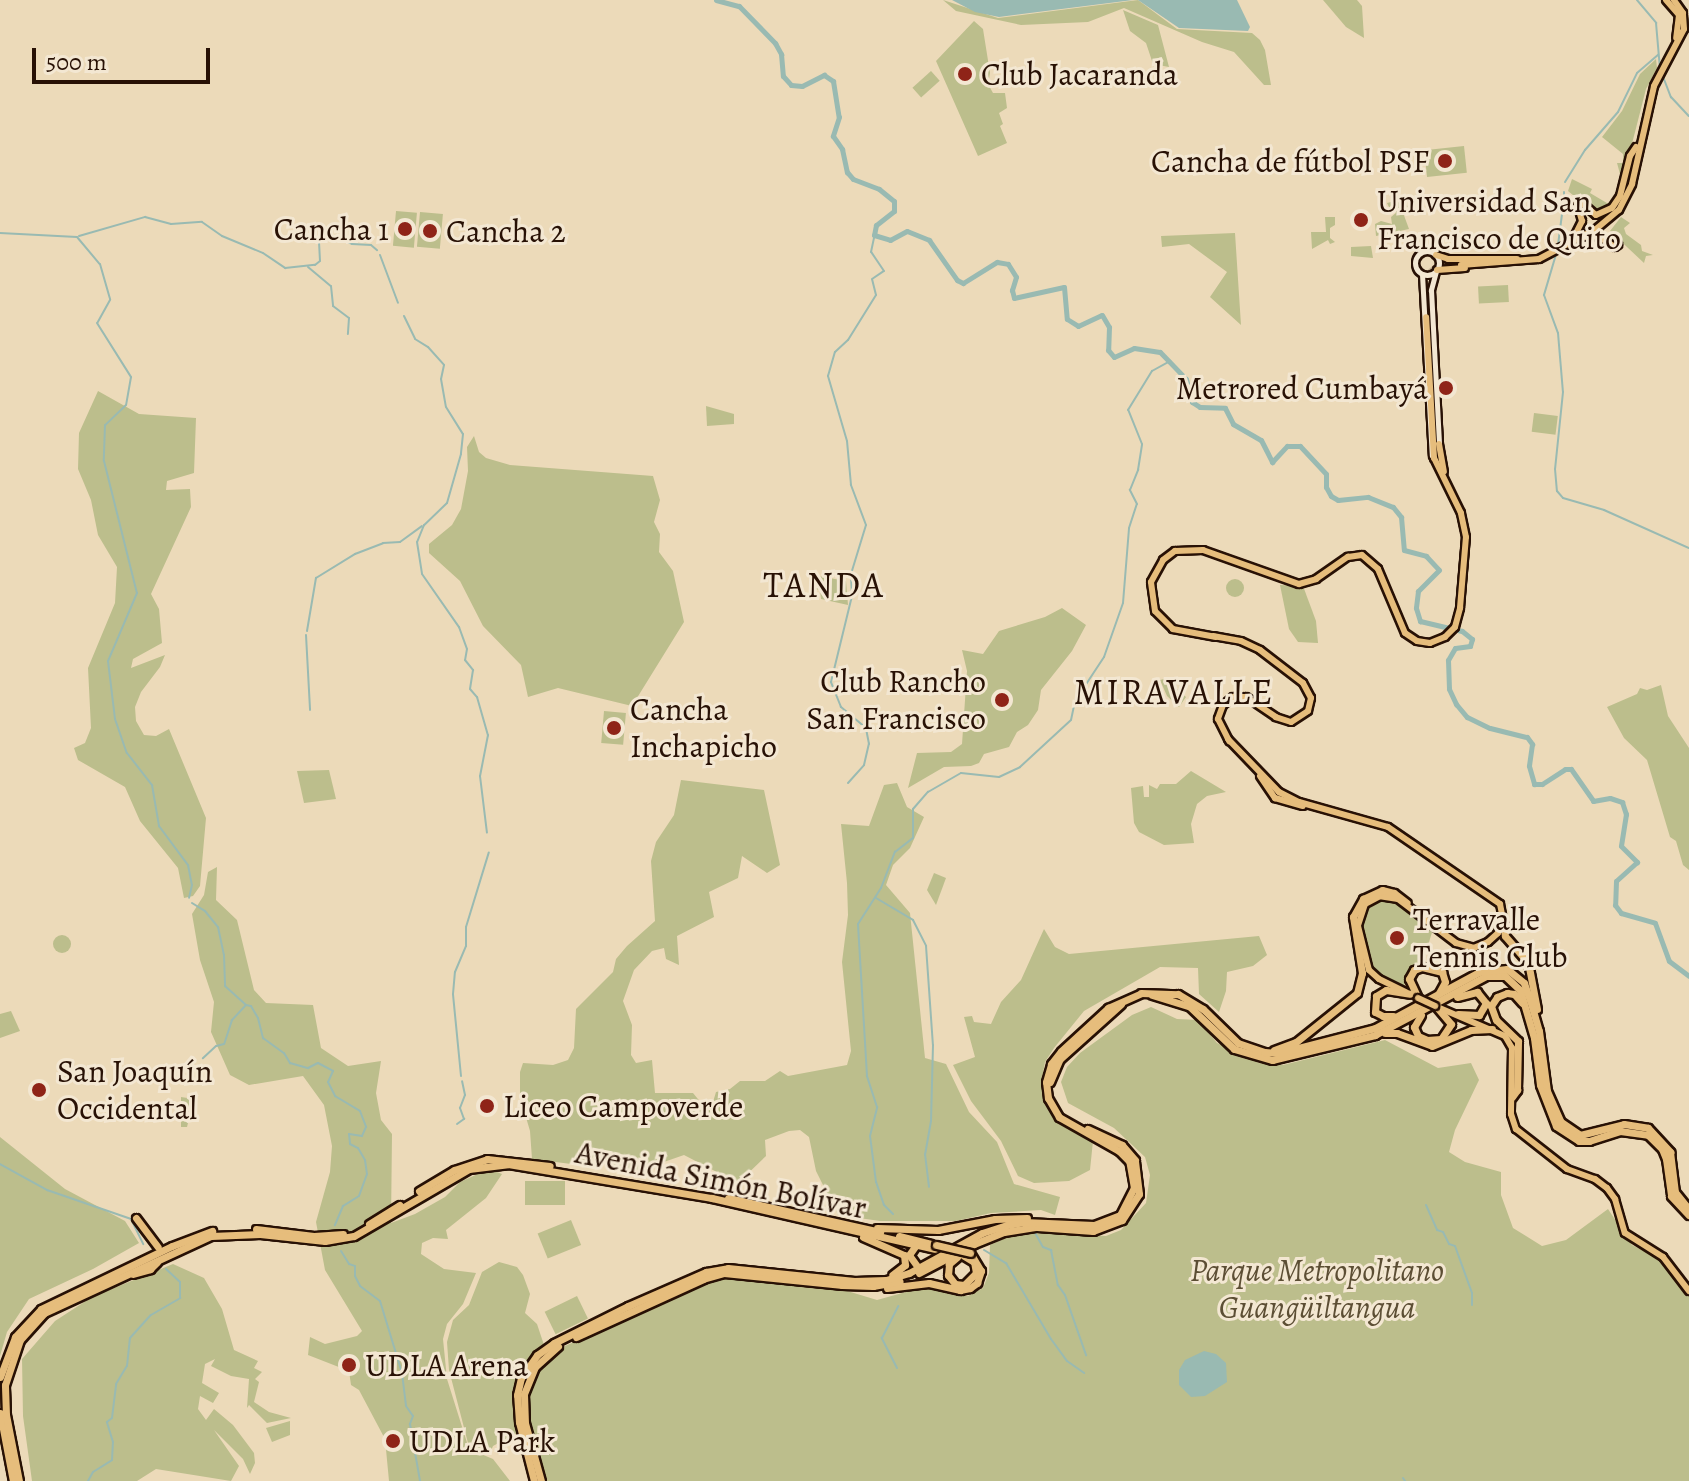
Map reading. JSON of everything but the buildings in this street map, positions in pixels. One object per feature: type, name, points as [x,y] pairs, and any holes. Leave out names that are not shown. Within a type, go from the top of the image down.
[{"type":"highway","points":[[1335,1039],[1317,1041],[1312,1035],[1356,999],[1362,973],[1353,922],[1357,907],[1367,895],[1379,890],[1394,893],[1407,903]]},
{"type":"highway","points":[[1503,922],[1505,936],[1528,962],[1547,1091],[1561,1122],[1580,1135],[1624,1124],[1648,1128],[1670,1152],[1675,1192],[1689,1209]]},
{"type":"highway","points":[[1415,997],[1409,979],[1414,970],[1437,968],[1444,975],[1438,1002]]},
{"type":"highway","points":[[1375,1035],[1425,1010],[1488,969],[1507,969],[1524,983],[1539,1031]]},
{"type":"highway","points":[[1438,1002],[1486,976],[1499,975],[1517,985],[1528,1016],[1540,1085],[1556,1126],[1579,1141],[1620,1131],[1648,1135],[1662,1149],[1666,1159],[1671,1196],[1689,1215]]},
{"type":"highway","points":[[1407,1012],[1380,1015],[1373,1001],[1386,990],[1415,997]]},
{"type":"highway","points":[[872,1284],[919,1269],[996,1228],[1024,1222],[1105,1223],[1120,1215],[1133,1197],[1133,1170],[1125,1156],[1065,1122],[1054,1112],[1046,1090],[1047,1072],[1054,1059],[1108,1008],[1141,993],[1178,994],[1192,1000],[1238,1043],[1264,1052],[1295,1051],[1375,1028],[1407,1012],[1472,992],[1485,998],[1486,1008],[1479,1015],[1458,1014]]},
{"type":"highway","points":[[1264,1052],[1296,1042],[1357,993]]},
{"type":"highway","points":[[1512,1097],[1517,1090],[1518,1041],[1496,1020],[1491,1006],[1500,995],[1510,993],[1520,1000],[1528,1016]]},
{"type":"highway","points":[[872,1284],[911,1277],[974,1244],[1017,1229],[1103,1229],[1122,1220],[1136,1204],[1138,1172],[1129,1152],[1064,1116],[1050,1090],[1053,1071],[1060,1059],[1126,1001],[1151,995],[1171,998],[1189,1006],[1234,1049],[1261,1059],[1282,1060],[1394,1032],[1432,1046],[1471,1030],[1492,1029]]},
{"type":"highway","points":[[1425,1010],[1415,1023],[1416,1033],[1427,1040],[1441,1039],[1451,1024],[1438,1002]]},
{"type":"highway","name":"Avenida Simón Bolívar","points":[[0,1377],[15,1337],[41,1309],[174,1245],[199,1234],[229,1229],[314,1236],[353,1232],[438,1178],[487,1159],[528,1162],[668,1186],[855,1226],[935,1247]]},
{"type":"highway","name":"Avenida Simón Bolívar","points":[[19,1481],[5,1397],[13,1353],[27,1331],[44,1313],[184,1246],[221,1234],[260,1234],[315,1241],[354,1236],[456,1174],[496,1164],[712,1198],[935,1247]]},
{"type":"highway","points":[[855,1226],[938,1230],[1008,1217],[1051,1223]]},
{"type":"highway","points":[[136,1218],[158,1247]]},
{"type":"highway","points":[[842,1228],[904,1255],[905,1265],[897,1273],[872,1284]]},
{"type":"highway","points":[[935,1247],[967,1254],[974,1262],[976,1273],[969,1283],[959,1285],[949,1279],[949,1264],[974,1244]]},
{"type":"highway","points":[[916,1245],[909,1255],[919,1269]]},
{"type":"highway","points":[[534,1481],[517,1407],[519,1386],[537,1355],[554,1343],[703,1279],[734,1272],[895,1288],[932,1283],[960,1290],[970,1288],[977,1283],[981,1271],[967,1254]]},
{"type":"highway","points":[[115,1278],[150,1269],[157,1262]]},
{"type":"highway","points":[[541,1481],[525,1423],[524,1394],[530,1375],[559,1345],[636,1306]]},
{"type":"highway","points":[[0,1413],[13,1481]]},
{"type":"main road","points":[[1661,70],[1680,27],[1679,15],[1666,0]]},
{"type":"main road","points":[[1461,263],[1545,256],[1603,225],[1619,210],[1630,190],[1649,89],[1685,24],[1683,13],[1674,0]]},
{"type":"main road","points":[[1576,238],[1582,221],[1577,203],[1582,203],[1596,215],[1612,208],[1620,196],[1630,156],[1639,151]]},
{"type":"main road","points":[[1576,238],[1598,236],[1615,247],[1618,245]]},
{"type":"main road","points":[[1437,444],[1431,316],[1421,276],[1415,267],[1417,256],[1427,251],[1436,255],[1520,260]]},
{"type":"main road","points":[[1436,255],[1439,271],[1434,279],[1431,298],[1436,465],[1447,483]]},
{"type":"main road","points":[[1421,276],[1439,271],[1515,266],[1520,260]]},
{"type":"main road","points":[[1421,276],[1426,402],[1437,444],[1446,452]]},
{"type":"main road","points":[[1431,422],[1427,317],[1437,456],[1465,527],[1460,608],[1455,627],[1442,639],[1422,642],[1405,633],[1378,569],[1367,557],[1348,557],[1310,582],[1299,584],[1203,550],[1175,551],[1157,567],[1150,595],[1160,619],[1182,632],[1241,641],[1260,650],[1303,683],[1311,698],[1308,711],[1291,722],[1276,717],[1250,698],[1233,697],[1223,705],[1218,719],[1228,739],[1279,792],[1395,831],[1493,897],[1502,909],[1503,922],[1488,942],[1465,947],[1407,903],[1389,896],[1372,899],[1361,911],[1358,926],[1369,970],[1379,979],[1415,997],[1438,1002],[1505,1036],[1512,1048],[1513,1123],[1518,1132],[1567,1169],[1607,1188],[1615,1199],[1625,1233],[1663,1257],[1689,1291]]},
{"type":"main road","points":[[1426,402],[1447,483]]},
{"type":"green space","points":[[943,0],[998,18],[1138,0],[1177,29],[1252,33],[1265,50],[1271,85],[1264,85],[1234,52],[1202,42],[1124,8],[1088,22],[1021,25],[956,11]]},
{"type":"green space","points":[[1323,0],[1357,0],[1362,6],[1364,38],[1346,27]]},
{"type":"green space","points":[[1123,10],[1158,25],[1169,67],[1153,64],[1146,43],[1130,31]]},
{"type":"green space","name":"Club Jacaranda","points":[[974,21],[983,29],[990,73],[988,84],[993,93],[1005,93],[1007,108],[999,113],[1007,143],[978,156],[936,61]]},
{"type":"green space","points":[[1656,59],[1657,68],[1646,89],[1624,175],[1620,174],[1617,163],[1623,163],[1623,154],[1602,137],[1622,111],[1640,74]]},
{"type":"green space","points":[[931,71],[940,81],[921,97],[912,88]]},
{"type":"green space","name":"Cancha de fútbol PSF","points":[[1464,146],[1467,173],[1427,177],[1424,150]]},
{"type":"green space","points":[[1572,179],[1592,189],[1590,193],[1612,206],[1596,214],[1568,191]]},
{"type":"green space","points":[[1404,199],[1408,207],[1402,210],[1409,229],[1376,236],[1375,224],[1381,221],[1392,224],[1391,217],[1397,212],[1392,213],[1387,203]]},
{"type":"green space","name":"Cancha 1","points":[[396,211],[417,213],[414,248],[393,246]]},
{"type":"green space","name":"Cancha 2","points":[[420,212],[443,214],[440,249],[417,247]]},
{"type":"green space","points":[[1325,217],[1335,217],[1330,238],[1335,242],[1330,244],[1328,240],[1312,249],[1311,232],[1326,232]]},
{"type":"green space","points":[[1621,217],[1630,223],[1624,228],[1626,234],[1641,245],[1642,251],[1653,255],[1646,256],[1644,263],[1610,231]]},
{"type":"green space","points":[[1235,233],[1241,325],[1210,297],[1227,272],[1189,244],[1162,247],[1161,236]]},
{"type":"green space","points":[[1371,246],[1373,258],[1351,256],[1351,247]]},
{"type":"green space","points":[[1508,285],[1509,302],[1479,304],[1478,287]]},
{"type":"green space","points":[[98,391],[139,414],[196,418],[194,473],[167,481],[166,490],[190,489],[191,507],[151,594],[159,609],[162,643],[133,659],[131,668],[165,655],[141,692],[135,707],[136,721],[144,735],[156,736],[169,729],[206,818],[200,886],[193,896],[184,898],[178,868],[140,821],[125,787],[78,760],[74,748],[85,743],[91,728],[88,668],[115,603],[117,567],[98,535],[91,500],[78,469],[79,433]]},
{"type":"green space","points":[[706,406],[734,414],[734,424],[707,426]]},
{"type":"green space","points":[[1534,413],[1558,416],[1556,435],[1532,432]]},
{"type":"green space","points":[[474,436],[479,452],[486,458],[510,465],[653,476],[660,500],[654,522],[660,534],[659,552],[673,571],[684,622],[632,706],[558,688],[528,697],[521,665],[483,626],[460,581],[429,553],[429,544],[452,525],[461,509],[468,471],[467,447]]},
{"type":"green space","points":[[813,575],[846,581],[848,605],[821,599],[820,590],[810,588]]},
{"type":"green space","points":[[1235,579],[1244,588],[1235,597],[1226,588]]},
{"type":"green space","points":[[1280,585],[1303,586],[1316,621],[1318,643],[1298,642],[1289,629]]},
{"type":"green space","name":"Club Rancho San Francisco","points":[[1062,608],[1086,625],[1072,651],[1041,690],[1038,710],[1028,725],[1017,732],[1009,747],[984,754],[979,763],[944,767],[908,788],[917,753],[951,752],[962,744],[967,671],[962,650],[983,654],[999,631],[1045,617]]},
{"type":"green space","points":[[1172,677],[1176,688],[1186,697],[1179,707],[1167,696],[1160,680]]},
{"type":"green space","points":[[1661,685],[1668,716],[1689,748],[1689,870],[1683,865],[1676,841],[1670,837],[1647,760],[1624,738],[1607,707],[1637,694],[1640,688],[1647,690]]},
{"type":"green space","name":"Cancha Inchapicho","points":[[604,711],[626,713],[623,745],[601,743]]},
{"type":"green space","points":[[329,770],[336,799],[304,803],[297,771]]},
{"type":"green space","points":[[1191,771],[1226,792],[1207,796],[1197,804],[1191,824],[1194,843],[1164,845],[1139,832],[1134,823],[1131,788],[1143,786],[1144,797],[1149,797],[1149,785],[1157,789],[1160,784],[1176,784]]},
{"type":"green space","points":[[681,780],[764,790],[780,865],[767,873],[742,856],[738,878],[709,892],[714,917],[677,936],[679,965],[666,959],[664,948],[652,951],[634,970],[623,1001],[632,1025],[631,1055],[636,1063],[652,1060],[655,1093],[693,1093],[702,1104],[713,1102],[716,1092],[730,1089],[740,1081],[765,1081],[780,1071],[788,1076],[847,1065],[851,1051],[842,962],[848,915],[841,824],[869,826],[884,785],[897,783],[907,807],[924,817],[910,848],[893,865],[886,885],[910,913],[925,1058],[946,1064],[969,1112],[997,1142],[1014,1184],[1060,1197],[1055,1215],[1041,1210],[991,1213],[956,1221],[880,1221],[838,1215],[816,1171],[809,1137],[800,1130],[765,1140],[766,1156],[738,1183],[684,1155],[635,1172],[621,1169],[597,1153],[587,1166],[532,1159],[530,1131],[520,1097],[523,1063],[553,1065],[568,1060],[574,1048],[576,1009],[613,972],[616,959],[627,946],[655,921],[651,861],[656,842],[674,815]]},
{"type":"green space","points":[[217,867],[216,900],[237,920],[254,990],[266,1003],[313,1005],[321,1048],[348,1066],[381,1061],[376,1093],[381,1120],[392,1134],[391,1223],[415,1214],[445,1197],[460,1182],[489,1169],[502,1174],[486,1198],[446,1230],[448,1239],[433,1238],[422,1243],[421,1254],[444,1269],[476,1273],[463,1304],[447,1324],[443,1339],[447,1379],[469,1449],[493,1459],[510,1481],[389,1481],[385,1439],[359,1390],[351,1385],[349,1371],[308,1355],[310,1337],[325,1344],[357,1336],[362,1331],[325,1270],[316,1222],[330,1172],[332,1146],[324,1105],[303,1076],[249,1085],[230,1075],[211,1032],[214,1002],[200,960],[192,914],[204,895],[208,872]]},
{"type":"green space","points":[[934,873],[946,878],[936,905],[927,890]]},
{"type":"green space","name":"Terravalle Tennis Club","points":[[1374,902],[1401,902],[1433,929],[1423,962],[1410,968],[1404,986],[1378,973],[1371,964],[1366,947],[1363,927],[1365,912]]},
{"type":"green space","points":[[1044,929],[1055,947],[1069,954],[1259,936],[1267,955],[1253,966],[1227,972],[1226,991],[1219,1012],[1199,994],[1198,968],[1160,967],[1084,1011],[1045,1062],[1042,1095],[1055,1120],[1093,1141],[1090,1170],[1069,1181],[1034,1183],[1018,1176],[1001,1141],[971,1101],[953,1065],[975,1057],[964,1017],[972,1016],[974,1022],[991,1024],[1001,1002],[1021,980]]},
{"type":"green space","points":[[62,935],[71,944],[62,953],[53,944]]},
{"type":"green space","name":"Parque Metropolitano Guangüiltangua","points":[[1151,1007],[1177,1019],[1198,1020],[1217,1043],[1259,1063],[1283,1065],[1385,1040],[1438,1068],[1471,1063],[1479,1080],[1455,1130],[1449,1152],[1465,1162],[1501,1172],[1501,1195],[1513,1228],[1542,1246],[1566,1240],[1608,1209],[1632,1245],[1656,1257],[1689,1295],[1689,1481],[545,1481],[530,1425],[527,1398],[532,1379],[543,1363],[565,1346],[715,1279],[765,1278],[844,1290],[877,1300],[924,1287],[968,1296],[983,1288],[989,1273],[990,1245],[1010,1236],[1039,1233],[1106,1236],[1121,1230],[1146,1203],[1150,1175],[1145,1157],[1114,1128],[1068,1103],[1061,1082],[1067,1067],[1080,1053],[1132,1015]]},
{"type":"green space","points":[[11,1011],[20,1031],[0,1038],[0,1014]]},
{"type":"green space","points":[[181,1097],[194,1099],[187,1127],[181,1127]]},
{"type":"green space","points":[[0,1137],[65,1189],[125,1221],[139,1243],[29,1299],[7,1332],[0,1356]]},
{"type":"green space","points":[[525,1181],[565,1181],[565,1205],[525,1205]]},
{"type":"green space","points":[[571,1220],[581,1245],[548,1259],[538,1233]]},
{"type":"green space","points":[[499,1262],[517,1267],[523,1275],[530,1294],[525,1313],[537,1324],[544,1345],[519,1374],[515,1386],[517,1433],[493,1446],[490,1453],[474,1449],[468,1443],[449,1370],[447,1342],[453,1320],[469,1305],[482,1272]]},
{"type":"green space","points":[[173,1264],[204,1278],[222,1309],[234,1350],[258,1361],[254,1368],[262,1372],[255,1379],[259,1382],[254,1402],[269,1412],[291,1418],[267,1423],[249,1405],[247,1408],[249,1379],[231,1376],[211,1366],[215,1359],[205,1364],[202,1383],[219,1393],[213,1403],[200,1396],[198,1409],[206,1420],[214,1409],[233,1425],[254,1453],[255,1463],[250,1474],[243,1459],[214,1430],[239,1466],[231,1481],[156,1469],[137,1481],[32,1481],[23,1416],[22,1359],[55,1321],[92,1297]]},
{"type":"green space","points":[[577,1296],[588,1318],[556,1334],[545,1312]]},
{"type":"green space","points":[[290,1421],[290,1435],[272,1442],[266,1428]]},
{"type":"water","points":[[952,0],[1133,0],[999,17],[975,12]]},
{"type":"water","points":[[1138,0],[1237,0],[1250,27],[1248,31],[1179,28]]},
{"type":"water","points":[[1204,1351],[1216,1354],[1226,1363],[1227,1382],[1205,1396],[1191,1397],[1179,1385],[1179,1370],[1185,1360]]},
{"type":"waterway","points":[[716,0],[739,6],[775,43],[781,54],[783,76],[791,85],[802,86],[824,75],[833,81],[839,117],[833,136],[842,149],[847,172],[853,179],[879,189],[894,201],[894,211],[876,225],[874,235],[890,240],[907,231],[929,240],[957,280],[963,283],[997,262],[1008,264],[1016,277],[1012,290],[1014,298],[1064,287],[1067,319],[1078,326],[1102,315],[1109,327],[1108,350],[1114,357],[1134,348],[1160,352],[1186,379],[1192,402],[1200,407],[1225,408],[1233,424],[1261,440],[1272,462],[1287,446],[1300,446],[1326,474],[1326,487],[1331,496],[1338,500],[1368,497],[1393,507],[1401,517],[1404,550],[1426,556],[1439,570],[1418,591],[1416,608],[1420,621],[1462,631],[1472,639],[1470,646],[1455,648],[1448,660],[1449,689],[1456,704],[1467,717],[1490,728],[1527,737],[1532,744],[1529,766],[1534,784],[1542,784],[1565,769],[1571,769],[1593,801],[1610,798],[1622,802],[1626,814],[1621,846],[1637,862],[1616,881],[1615,905],[1621,913],[1655,923],[1669,961],[1689,976]]},
{"type":"waterway","points":[[1637,0],[1656,23],[1660,69]]},
{"type":"waterway","points":[[1565,182],[1585,150],[1618,112],[1637,73],[1658,55]]},
{"type":"waterway","points":[[1662,74],[1671,97],[1689,116]]},
{"type":"waterway","points":[[1564,192],[1564,197]]},
{"type":"waterway","points":[[1558,245],[1564,199]]},
{"type":"waterway","points":[[79,236],[145,217],[171,224],[202,222],[222,236],[263,253],[285,268],[315,265],[320,261],[319,241],[322,240],[339,238],[352,244],[371,245],[377,250]]},
{"type":"waterway","points":[[0,233],[77,237],[100,264],[110,300],[97,323],[131,377],[126,405],[105,425],[104,461],[137,593],[108,661],[115,719],[127,753],[152,785],[159,826],[188,865],[192,885],[189,898]]},
{"type":"waterway","points":[[848,783],[864,765],[869,744],[866,728],[841,707],[831,682],[852,596],[851,574],[866,525],[851,485],[847,441],[828,376],[835,352],[848,340],[876,295],[872,279],[884,271],[871,252],[875,233]]},
{"type":"waterway","points":[[1557,251],[1544,295],[1558,333],[1563,392],[1555,469],[1557,491],[1563,498],[1604,510],[1689,548]]},
{"type":"waterway","points":[[380,255],[398,303]]},
{"type":"waterway","points":[[308,267],[331,286],[333,306],[349,318],[348,334]]},
{"type":"waterway","points":[[404,316],[415,339],[428,347],[444,365],[441,379],[446,407],[463,434],[461,454],[447,503],[424,525],[417,542],[422,574],[459,627],[467,649],[465,660],[473,670],[470,689],[477,697],[488,735],[480,776],[487,833]]},
{"type":"waterway","points":[[893,1214],[884,1205],[876,1182],[870,1136],[877,1107],[867,1076],[858,924],[881,888],[895,852],[913,838],[913,809],[928,792],[961,773],[999,777],[1020,767],[1071,720],[1075,701],[1104,657],[1123,603],[1129,528],[1137,504],[1130,490],[1138,470],[1142,444],[1128,410],[1152,371],[1170,361]]},
{"type":"waterway","points":[[307,631],[316,578],[355,554],[383,543],[400,542],[422,526]]},
{"type":"waterway","points":[[306,635],[310,710]]},
{"type":"waterway","points":[[461,1076],[453,994],[455,972],[466,946],[466,927],[489,852]]},
{"type":"waterway","points":[[876,898],[913,920],[926,946],[933,1045],[931,1121],[925,1154],[929,1187]]},
{"type":"waterway","points":[[192,903],[205,911],[218,927],[224,955],[225,986],[246,1005],[232,1020],[224,1044],[216,1046],[203,1058]]},
{"type":"waterway","points":[[246,1005],[251,1006],[258,1018],[263,1038],[284,1053],[290,1063],[308,1068],[318,1063],[333,1071],[328,1082],[335,1096],[360,1111],[366,1127],[362,1136],[349,1134],[350,1144],[358,1148],[365,1160],[367,1174],[359,1196],[343,1206],[335,1225]]},
{"type":"waterway","points":[[457,1124],[464,1119],[460,1108],[465,1095],[462,1081]]},
{"type":"waterway","points":[[0,1164],[47,1190],[131,1219],[143,1244]]},
{"type":"waterway","points":[[1426,1205],[1437,1230],[1443,1232],[1449,1244],[1455,1246],[1472,1293],[1472,1305]]},
{"type":"waterway","points":[[1034,1231],[1043,1247],[1051,1250],[1058,1285],[1065,1295],[1086,1355]]},
{"type":"waterway","points":[[984,1250],[1006,1263],[1051,1339],[1067,1361],[1084,1373]]},
{"type":"waterway","points":[[341,1251],[349,1264],[355,1266],[355,1276],[360,1286],[380,1301],[402,1373],[406,1406],[413,1416],[410,1424],[420,1481]]},
{"type":"waterway","points":[[88,1481],[93,1472],[112,1460],[113,1442],[107,1422],[112,1418],[116,1384],[127,1366],[130,1338],[151,1315],[180,1298],[180,1282],[166,1269]]},
{"type":"waterway","points":[[897,1368],[882,1338],[898,1306]]},
{"type":"tunnel","points":[[1426,305],[1430,272],[1436,267],[1461,261]]},
{"type":"place","name":"Club Jacaranda","points":[[965,74]]},
{"type":"place","name":"Cancha de fútbol PSF","points":[[1445,161]]},
{"type":"place","name":"Universidad San Francisco de Quito","points":[[1361,220]]},
{"type":"place","name":"Cancha 1","points":[[405,229]]},
{"type":"place","name":"Cancha 2","points":[[430,231]]},
{"type":"place","name":"Metrored Cumbayá","points":[[1446,388]]},
{"type":"place","name":"Club Rancho San Francisco","points":[[1002,700]]},
{"type":"place","name":"Cancha Inchapicho","points":[[614,728]]},
{"type":"place","name":"Terravalle Tennis Club","points":[[1397,938]]},
{"type":"place","name":"San Joaquín Occidental","points":[[39,1090]]},
{"type":"place","name":"Liceo Campoverde","points":[[487,1106]]},
{"type":"place","name":"UDLA Arena","points":[[349,1365]]},
{"type":"place","name":"UDLA Park","points":[[393,1441]]},
{"type":"district","name":"TANDA","points":[[824,585]]},
{"type":"district","name":"MIRAVALLE","points":[[1174,692]]}]
